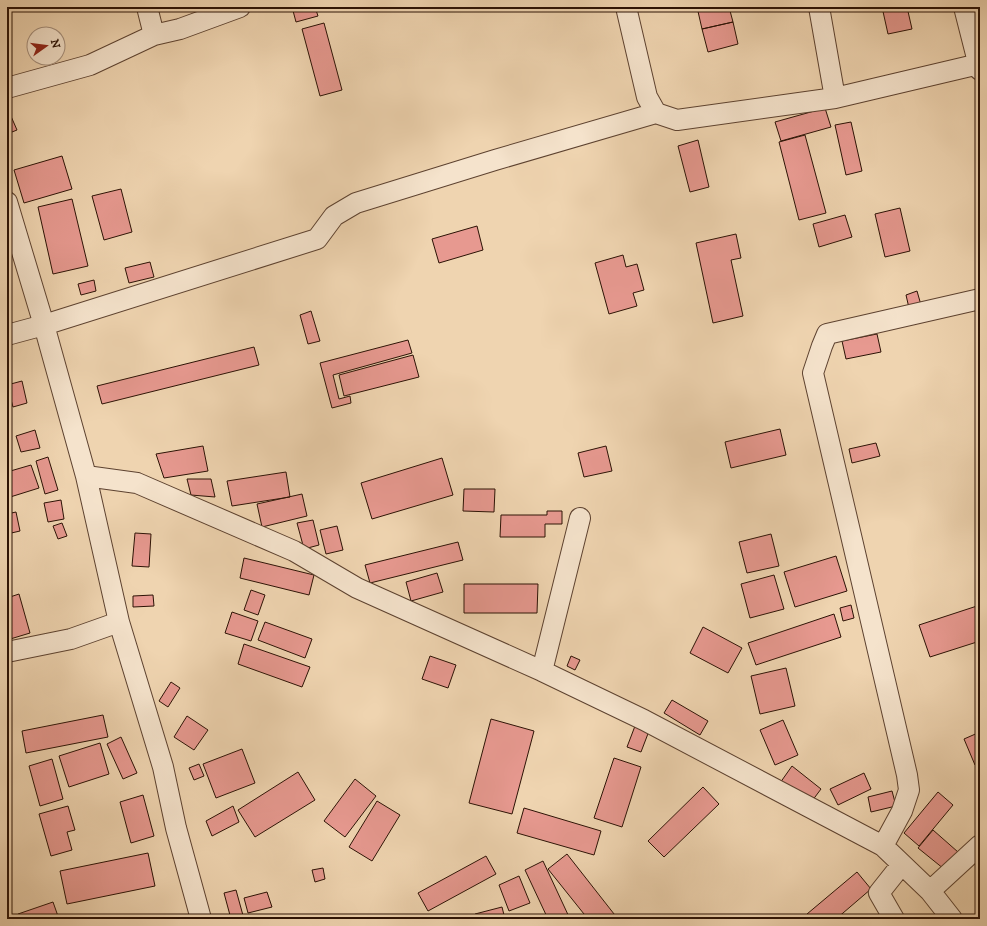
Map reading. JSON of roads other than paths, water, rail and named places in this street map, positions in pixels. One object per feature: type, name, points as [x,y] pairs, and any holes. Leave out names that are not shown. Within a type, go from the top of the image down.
[{"type":"street","points":[[146,7],[154,35]]},
{"type":"street","points":[[7,88],[90,65],[154,35],[180,29],[240,7]]},
{"type":"street","points":[[626,7],[647,97],[656,113]]},
{"type":"street","points":[[819,7],[835,98]]},
{"type":"street","points":[[7,335],[44,325],[317,239],[334,216],[356,203],[495,160],[656,113],[677,120],[835,98],[979,67],[964,7]]},
{"type":"street","points":[[7,202],[44,325],[86,476],[119,622],[163,767],[176,828],[201,919]]},
{"type":"street","points":[[883,846],[904,807],[909,790],[908,775],[814,373],[827,334],[980,299]]},
{"type":"street","points":[[86,476],[137,483],[294,550],[357,588],[542,671],[644,720],[883,846],[930,891],[952,919]]},
{"type":"street","points":[[542,671],[580,518]]},
{"type":"street","points":[[7,652],[71,639],[119,622]]},
{"type":"street","points":[[930,891],[980,845]]},
{"type":"street","points":[[894,919],[879,893],[902,864]]}]
